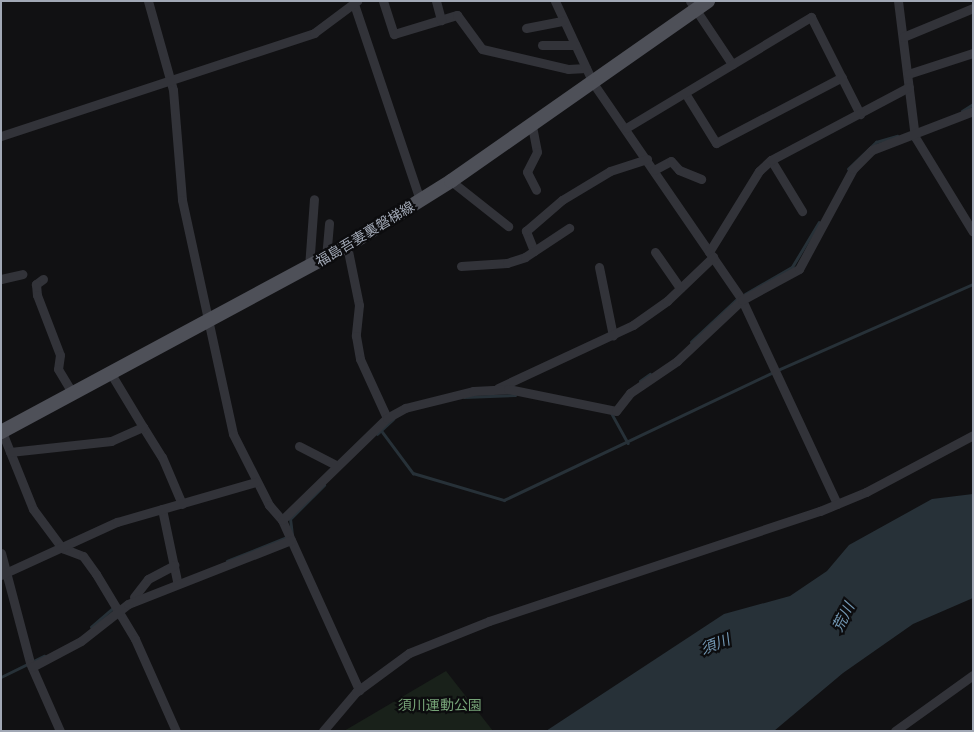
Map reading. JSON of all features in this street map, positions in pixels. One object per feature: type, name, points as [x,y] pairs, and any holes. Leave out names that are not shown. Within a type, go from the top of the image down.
[{"type":"main road","name":"福島吾妻裏磐梯線","points":[[1,432],[208,323],[347,246],[451,181],[593,83],[693,6],[708,1]]},
{"type":"street","points":[[148,1],[170,81],[182,200],[233,434],[256,482],[282,520],[359,690]]},
{"type":"street","points":[[382,1],[394,34],[457,15],[482,49],[568,69],[586,68]]},
{"type":"street","points":[[436,1],[442,20]]},
{"type":"street","points":[[555,1],[593,83],[626,128],[740,298],[837,504]]},
{"type":"street","points":[[898,1],[915,137],[973,232]]},
{"type":"street","points":[[1,136],[314,33],[356,2],[420,200]]},
{"type":"street","points":[[693,6],[732,64]]},
{"type":"street","points":[[903,37],[973,8]]},
{"type":"street","points":[[626,128],[811,17],[860,114]]},
{"type":"street","points":[[526,28],[563,21]]},
{"type":"street","points":[[542,45],[575,45]]},
{"type":"street","points":[[908,74],[973,53]]},
{"type":"street","points":[[685,93],[716,143],[842,77]]},
{"type":"street","points":[[496,390],[613,336],[655,310],[680,288],[711,255],[759,171],[771,160],[909,87]]},
{"type":"street","points":[[282,520],[336,465],[387,418],[458,394],[496,390],[612,410],[630,393],[677,361],[740,298],[799,269],[856,164],[881,144],[915,137],[973,111]]},
{"type":"street","points":[[532,126],[537,152],[527,172],[536,190]]},
{"type":"street","points":[[534,251],[526,231],[562,200],[610,171],[646,158]]},
{"type":"street","points":[[654,170],[671,160],[679,170],[701,180]]},
{"type":"street","points":[[771,160],[802,211]]},
{"type":"street","points":[[451,181],[508,226]]},
{"type":"street","points":[[309,267],[314,199]]},
{"type":"street","points":[[326,258],[330,223]]},
{"type":"street","points":[[460,266],[507,264],[534,251],[569,228]]},
{"type":"street","points":[[347,246],[358,304],[356,336],[360,358],[387,418]]},
{"type":"street","points":[[655,252],[680,288]]},
{"type":"street","points":[[598,266],[613,336]]},
{"type":"street","points":[[1,279],[22,274]]},
{"type":"street","points":[[43,279],[36,284],[37,295],[60,355],[58,369],[73,394]]},
{"type":"street","points":[[111,374],[162,457],[182,504]]},
{"type":"street","points":[[10,452],[111,441],[143,427]]},
{"type":"street","points":[[1,432],[33,509],[62,548],[83,556],[118,609],[176,731]]},
{"type":"street","points":[[323,731],[359,690],[410,653],[489,621],[837,504],[973,435]]},
{"type":"street","points":[[299,446],[336,465]]},
{"type":"street","points":[[4,574],[117,522],[256,482]]},
{"type":"street","points":[[162,509],[177,581]]},
{"type":"street","points":[[32,667],[81,641],[118,609],[254,551],[291,540]]},
{"type":"street","points":[[1,553],[4,574],[32,667],[60,731]]},
{"type":"street","points":[[134,597],[148,579],[174,565]]},
{"type":"street","points":[[895,731],[973,675]]},
{"type":"green space","name":"須川運動公園","points":[[446,671],[493,731],[344,731]]},
{"type":"water","points":[[973,494],[973,598],[913,624],[843,673],[774,731],[546,731],[724,614],[790,596],[827,571],[849,545],[932,499]]},
{"type":"waterway","points":[[962,111],[973,104]]},
{"type":"waterway","points":[[848,169],[876,142],[897,136]]},
{"type":"waterway","points":[[745,294],[792,267],[819,222]]},
{"type":"waterway","points":[[778,370],[973,284]]},
{"type":"waterway","points":[[691,342],[738,298]]},
{"type":"waterway","points":[[381,430],[413,473],[504,500],[773,372]]},
{"type":"waterway","points":[[640,381],[650,374]]},
{"type":"waterway","points":[[464,397],[515,395]]},
{"type":"waterway","points":[[612,414],[628,443]]},
{"type":"waterway","points":[[377,434],[393,419]]},
{"type":"waterway","points":[[292,535],[290,519],[324,485]]},
{"type":"waterway","points":[[227,561],[287,537]]},
{"type":"waterway","points":[[91,627],[113,608]]},
{"type":"waterway","points":[[1,677],[44,656]]},
{"type":"water label","name":"荒川","points":[[843,617]]},
{"type":"water label","name":"須川","points":[[715,644]]}]
